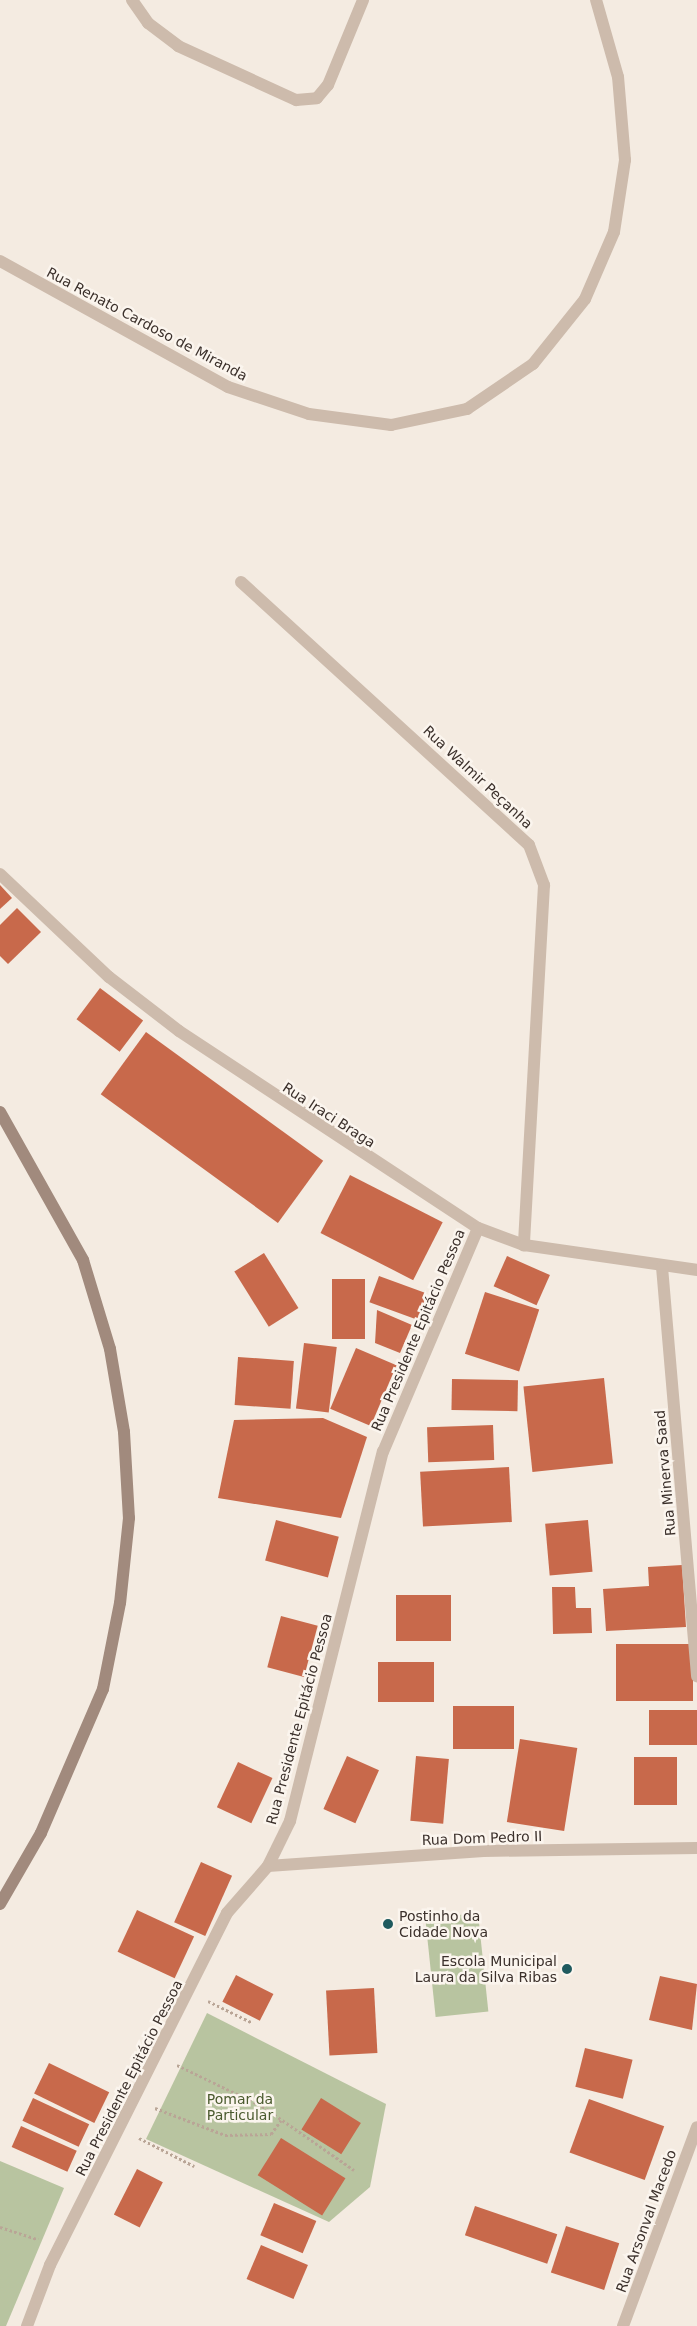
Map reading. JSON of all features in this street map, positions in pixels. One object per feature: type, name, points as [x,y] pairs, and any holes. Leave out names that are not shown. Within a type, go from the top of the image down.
[{"type":"main road","points":[[0,1112],[83,1260],[110,1348],[124,1432],[129,1518],[120,1603],[103,1689],[41,1833],[0,1904]]},
{"type":"street","points":[[132,0],[148,23],[178,46],[296,100],[317,98],[328,85],[364,0]]},
{"type":"street","name":"Rua Renato Cardoso de Miranda","points":[[0,261],[228,387],[309,414],[391,425],[467,409],[533,364],[586,299],[614,232],[625,160],[618,77],[596,0]]},
{"type":"street","name":"Rua Walmir Peçanha","points":[[241,582],[529,845],[544,884],[524,1245]]},
{"type":"street","name":"Rua Iraci Braga","points":[[0,874],[109,977],[179,1032],[478,1228],[524,1245],[662,1267],[697,1270]]},
{"type":"street","name":"Rua Presidente Epitácio Pessoa","points":[[27,2326],[60,2246],[228,1913],[268,1866],[290,1822],[383,1452],[478,1228]]},
{"type":"street","name":"Rua Minerva Saad","points":[[662,1267],[697,1677]]},
{"type":"street","name":"Rua Dom Pedro II","points":[[268,1866],[483,1851],[697,1848]]},
{"type":"street","name":"Rua Arsonval Macedo","points":[[623,2326],[697,2126]]},
{"type":"path","points":[[207,2000],[251,2022]]},
{"type":"path","points":[[176,2064],[281,2120],[354,2170]]},
{"type":"path","points":[[154,2108],[225,2135],[271,2134],[281,2120]]},
{"type":"path","points":[[139,2137],[194,2166]]},
{"type":"path","points":[[0,2228],[60,2246]]},
{"type":"green space","points":[[478,1913],[488,2011],[436,2017],[425,1919]]},
{"type":"green space","name":"Pomar da Particular","points":[[207,2013],[386,2104],[370,2187],[329,2222],[146,2139]]},
{"type":"green space","points":[[0,2161],[64,2188],[6,2326],[0,2326]]},
{"type":"building","points":[[0,885],[12,898],[0,909]]},
{"type":"building","points":[[17,908],[41,932],[8,964],[0,956],[0,925]]},
{"type":"building","points":[[100,988],[143,1020],[120,1052],[77,1019]]},
{"type":"building","points":[[146,1032],[323,1161],[278,1223],[101,1094]]},
{"type":"building","points":[[350,1175],[443,1222],[413,1280],[320,1233]]},
{"type":"building","points":[[264,1253],[298,1308],[269,1327],[234,1272]]},
{"type":"building","points":[[507,1256],[550,1275],[537,1305],[494,1286]]},
{"type":"building","points":[[379,1276],[427,1293],[417,1320],[369,1302]]},
{"type":"building","points":[[332,1279],[365,1279],[365,1339],[332,1339]]},
{"type":"building","points":[[485,1292],[539,1310],[519,1371],[465,1354]]},
{"type":"building","points":[[377,1310],[412,1325],[400,1353],[375,1343]]},
{"type":"building","points":[[304,1343],[337,1347],[329,1413],[296,1409]]},
{"type":"building","points":[[356,1348],[397,1365],[371,1426],[330,1409]]},
{"type":"building","points":[[238,1357],[294,1361],[291,1409],[235,1405]]},
{"type":"building","points":[[604,1378],[613,1464],[532,1472],[523,1386]]},
{"type":"building","points":[[452,1379],[518,1380],[517,1411],[451,1410]]},
{"type":"building","points":[[323,1418],[367,1437],[341,1518],[218,1498],[234,1420]]},
{"type":"building","points":[[493,1425],[494,1460],[428,1462],[427,1427]]},
{"type":"building","points":[[509,1467],[512,1522],[423,1527],[420,1472]]},
{"type":"building","points":[[276,1520],[339,1537],[328,1577],[265,1561]]},
{"type":"building","points":[[588,1520],[593,1572],[550,1576],[545,1524]]},
{"type":"building","points":[[682,1565],[686,1627],[606,1631],[603,1589],[649,1586],[648,1567]]},
{"type":"building","points":[[552,1587],[575,1587],[576,1608],[591,1608],[592,1633],[553,1634]]},
{"type":"building","points":[[396,1595],[451,1595],[451,1641],[396,1641]]},
{"type":"building","points":[[281,1616],[318,1626],[304,1677],[267,1667]]},
{"type":"building","points":[[616,1644],[693,1644],[693,1701],[616,1701]]},
{"type":"building","points":[[378,1662],[434,1662],[434,1702],[378,1702]]},
{"type":"building","points":[[453,1706],[514,1706],[514,1749],[453,1749]]},
{"type":"building","points":[[649,1710],[697,1710],[697,1745],[649,1745]]},
{"type":"building","points":[[520,1739],[577,1748],[564,1831],[507,1822]]},
{"type":"building","points":[[347,1756],[379,1770],[355,1823],[323,1809]]},
{"type":"building","points":[[416,1756],[449,1759],[443,1824],[410,1821]]},
{"type":"building","points":[[634,1757],[677,1757],[677,1805],[634,1805]]},
{"type":"building","points":[[238,1762],[272,1778],[251,1823],[217,1807]]},
{"type":"building","points":[[201,1862],[232,1876],[205,1936],[174,1922]]},
{"type":"building","points":[[137,1910],[194,1937],[175,1978],[118,1952]]},
{"type":"building","points":[[236,1975],[273,1994],[260,2021],[222,2002]]},
{"type":"building","points":[[660,1976],[697,1984],[692,2030],[649,2020]]},
{"type":"building","points":[[374,1988],[377,2053],[329,2055],[326,1991]]},
{"type":"building","points":[[585,2048],[633,2060],[623,2099],[575,2087]]},
{"type":"building","points":[[49,2063],[109,2092],[94,2123],[34,2094]]},
{"type":"building","points":[[33,2098],[89,2124],[79,2147],[22,2121]]},
{"type":"building","points":[[321,2098],[361,2123],[341,2154],[301,2129]]},
{"type":"building","points":[[589,2099],[664,2126],[645,2180],[570,2153]]},
{"type":"building","points":[[21,2126],[77,2151],[67,2172],[12,2147]]},
{"type":"building","points":[[281,2138],[345,2178],[322,2216],[258,2175]]},
{"type":"building","points":[[137,2169],[163,2182],[140,2228],[114,2214]]},
{"type":"building","points":[[274,2203],[316,2221],[303,2253],[260,2235]]},
{"type":"building","points":[[475,2206],[557,2234],[547,2264],[465,2235]]},
{"type":"building","points":[[566,2226],[619,2243],[604,2290],[551,2273]]},
{"type":"building","points":[[261,2245],[308,2265],[293,2299],[247,2279]]},
{"type":"place","name":"Postinho da Cidade Nova","points":[[388,1924]]},
{"type":"place","name":"Escola Municipal Laura da Silva Ribas","points":[[567,1969]]}]
